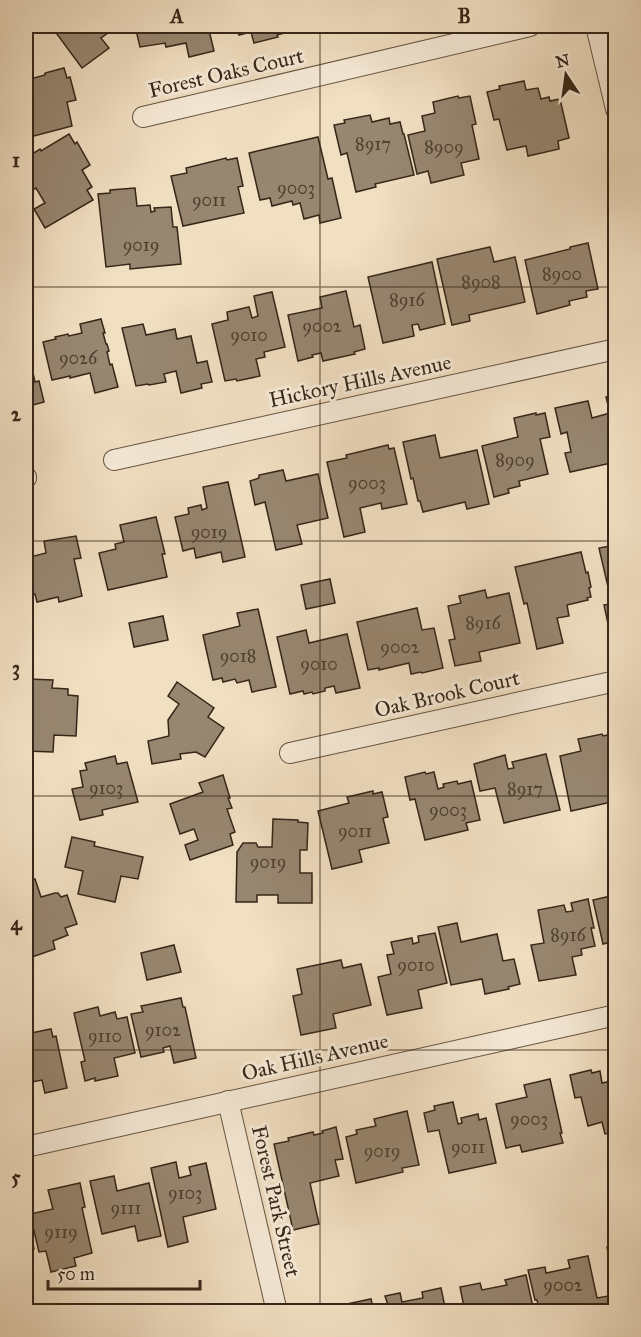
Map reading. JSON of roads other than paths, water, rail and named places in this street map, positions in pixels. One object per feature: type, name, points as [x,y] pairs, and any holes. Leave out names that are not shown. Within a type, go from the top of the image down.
[{"type":"street","name":"Forest Oaks Court","points":[[143,117],[530,26]]},
{"type":"street","points":[[596,26],[615,109]]},
{"type":"street","name":"Hickory Hills Avenue","points":[[114,460],[615,349]]},
{"type":"street","name":"Oak Brook Court","points":[[290,753],[615,681]]},
{"type":"street","name":"Oak Hills Avenue","points":[[26,1147],[615,1015]]},
{"type":"street","name":"Forest Park Street","points":[[228,1101],[277,1311]]}]
